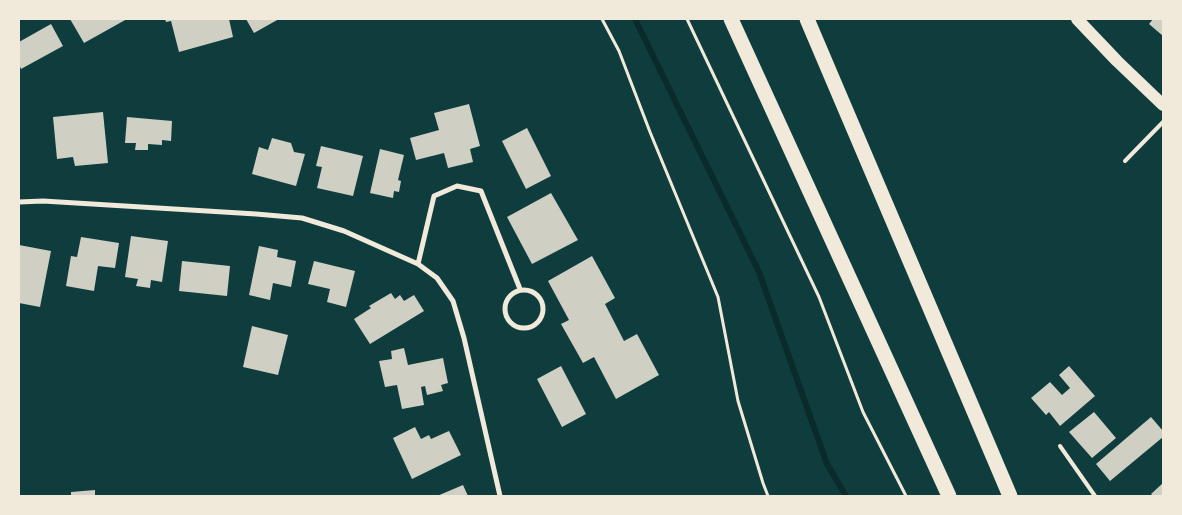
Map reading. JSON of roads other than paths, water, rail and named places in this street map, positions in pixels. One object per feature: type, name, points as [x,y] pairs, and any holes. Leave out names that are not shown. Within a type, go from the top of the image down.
[{"type":"highway","points":[[731,19],[949,496]]},
{"type":"highway","points":[[807,19],[1010,496]]},
{"type":"main road","points":[[1077,19],[1117,62],[1163,104]]},
{"type":"street","points":[[418,264],[434,196],[457,186],[481,191],[520,290]]},
{"type":"street","points":[[19,202],[52,202],[302,218],[344,231],[418,264],[437,278],[453,300],[466,346],[500,496]]},
{"type":"street","points":[[520,290],[532,291],[541,300],[543,305],[542,317],[533,326],[527,328],[514,326],[505,316],[505,302],[509,296],[520,290]]},
{"type":"lane","points":[[1125,161],[1163,122]]},
{"type":"lane","points":[[1060,446],[1095,496]]},
{"type":"waterway","points":[[635,19],[759,272],[827,464],[846,496]]}]
